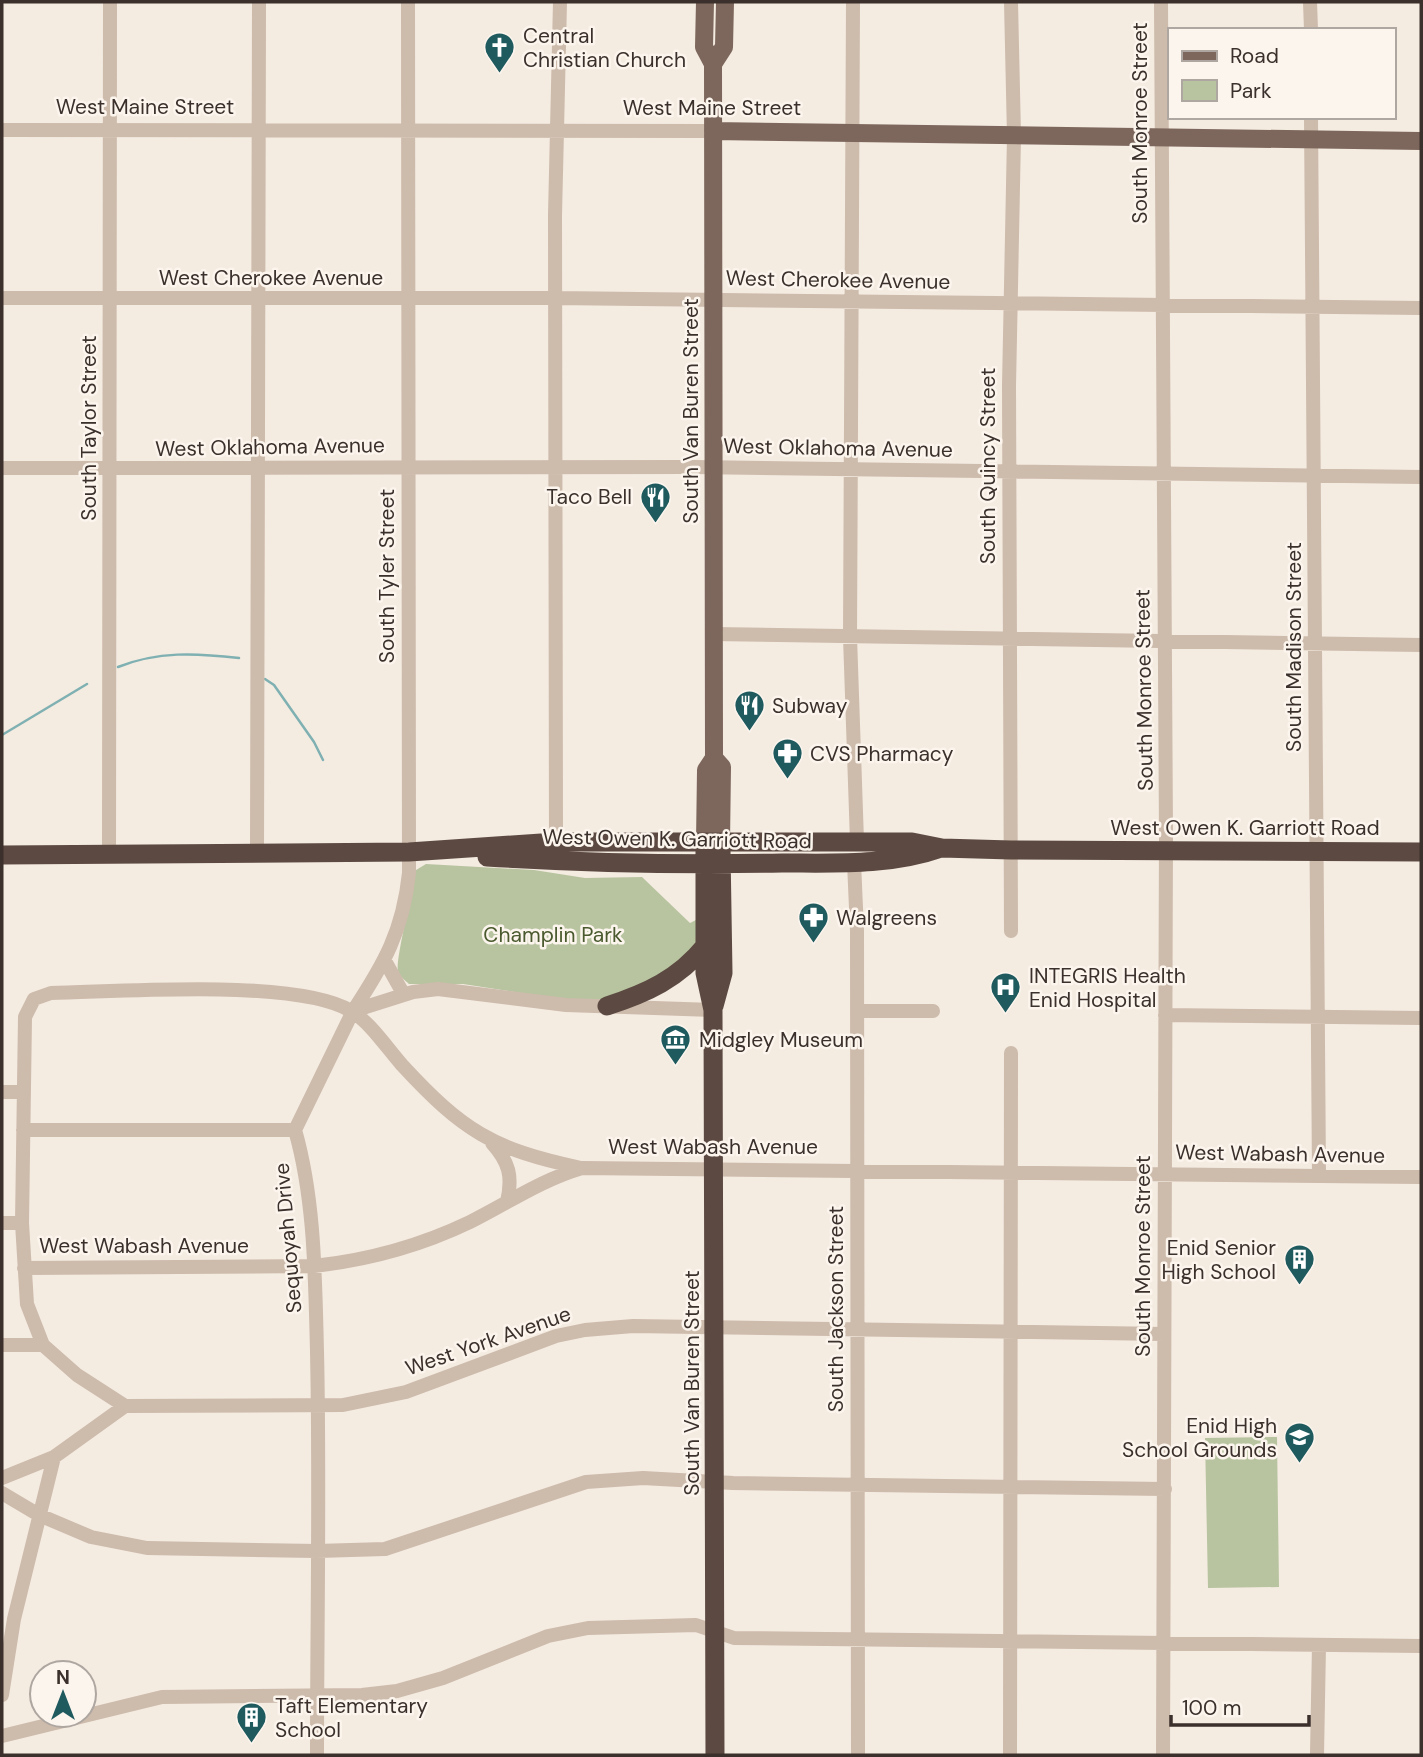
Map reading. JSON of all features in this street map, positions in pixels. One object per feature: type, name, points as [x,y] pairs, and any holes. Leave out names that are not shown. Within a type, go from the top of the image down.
[{"type":"highway","name":"West Owen K. Garriott Road","points":[[2,855],[409,852],[556,842],[857,841],[912,842],[942,848],[1011,850],[1421,852]]},
{"type":"highway","name":"South Van Buren Street","points":[[713,842],[723,973],[713,1010]]},
{"type":"highway","name":"West Owen K. Garriott Road","points":[[409,852],[568,862],[713,864],[909,859],[942,848]]},
{"type":"highway","name":"South Van Buren Street","points":[[713,864],[705,973],[713,1010],[715,1755]]},
{"type":"highway","points":[[607,1006],[648,992],[671,979],[705,946]]},
{"type":"main road","points":[[705,2],[704,47],[712,64]]},
{"type":"main road","points":[[712,64],[723,47],[725,2]]},
{"type":"main road","name":"South Van Buren Street","points":[[712,64],[714,758],[706,770],[713,842]]},
{"type":"main road","name":"West Maine Street","points":[[713,131],[1421,141]]},
{"type":"street","name":"South Taylor Street","points":[[109,854],[110,2]]},
{"type":"street","points":[[257,853],[259,2]]},
{"type":"street","name":"South Tyler Street","points":[[353,1012],[385,961],[399,930],[406,900],[409,852],[408,2]]},
{"type":"street","points":[[556,842],[556,298],[560,2]]},
{"type":"street","points":[[853,2],[850,132],[849,638],[857,841]]},
{"type":"street","name":"South Quincy Street","points":[[1011,2],[1014,135],[1009,471],[1011,931]]},
{"type":"street","name":"South Monroe Street","points":[[1161,2],[1165,850],[1163,1755]]},
{"type":"street","points":[[1310,2],[1311,28]]},
{"type":"street","name":"South Madison Street","points":[[1311,119],[1319,1176]]},
{"type":"street","name":"West Maine Street","points":[[2,130],[713,131]]},
{"type":"street","name":"West Cherokee Avenue","points":[[2,298],[714,299],[1421,308]]},
{"type":"street","name":"West Oklahoma Avenue","points":[[2,468],[260,470],[556,466],[1009,471],[1163,476],[1421,477]]},
{"type":"street","points":[[713,634],[1421,645]]},
{"type":"street","name":"South Jackson Street","points":[[854,862],[857,1011],[858,1755]]},
{"type":"street","points":[[385,961],[404,995]]},
{"type":"street","points":[[23,1130],[295,1130],[353,1012],[404,995],[438,989],[466,990],[565,1005],[713,1010]]},
{"type":"street","points":[[2,1478],[54,1457],[125,1406],[77,1375],[43,1345],[27,1304],[22,1223],[23,1092],[25,1017],[34,999],[51,993],[258,991],[330,1001],[353,1012],[456,1119],[491,1142],[542,1160],[582,1168]]},
{"type":"street","points":[[857,1011],[933,1011]]},
{"type":"street","points":[[1165,1015],[1421,1018]]},
{"type":"street","points":[[1010,1755],[1008,1487],[1011,1053]]},
{"type":"street","points":[[2,1092],[23,1092]]},
{"type":"street","name":"Sequoyah Drive","points":[[295,1130],[304,1159],[314,1266],[318,1407],[317,1755]]},
{"type":"street","points":[[491,1142],[509,1165],[511,1177],[507,1202]]},
{"type":"street","name":"West Wabash Avenue","points":[[24,1269],[314,1266],[362,1259],[426,1241],[544,1181],[582,1168],[714,1167],[1421,1177]]},
{"type":"street","points":[[2,1223],[22,1223]]},
{"type":"street","name":"West York Avenue","points":[[125,1406],[318,1407],[406,1392],[485,1361],[584,1330],[633,1326],[1164,1334]]},
{"type":"street","points":[[2,1345],[43,1345]]},
{"type":"street","points":[[2,1695],[8,1619],[54,1457]]},
{"type":"street","points":[[2,1493],[39,1515],[91,1537],[147,1548],[317,1551],[385,1549],[586,1482],[643,1478],[858,1485],[1165,1489]]},
{"type":"street","points":[[2,1737],[162,1697],[317,1696],[397,1690],[443,1678],[548,1636],[588,1628],[696,1625],[734,1638],[858,1637],[1421,1646]]},
{"type":"street","points":[[1317,1755],[1319,1645]]},
{"type":"green space","name":"Champlin Park","points":[[426,864],[534,870],[585,878],[642,877],[690,923],[696,920],[696,949],[683,963],[622,996],[597,1000],[565,1000],[463,984],[409,984],[398,971],[399,955],[414,876],[416,870]]},
{"type":"green space","points":[[1277,1437],[1279,1587],[1208,1588],[1205,1438]]},
{"type":"waterway","points":[[118,667],[163,656],[208,655],[239,658]]},
{"type":"waterway","points":[[265,679],[274,685],[314,742],[323,760]]},
{"type":"waterway","points":[[2,735],[87,684]]},
{"type":"place","name":"Central Christian Church","points":[[500,75]]},
{"type":"place","name":"Taco Bell","points":[[655,524]]},
{"type":"place","name":"Subway","points":[[749,733]]},
{"type":"place","name":"CVS Pharmacy","points":[[787,781]]},
{"type":"place","name":"Walgreens","points":[[813,945]]},
{"type":"place","name":"INTEGRIS Health Enid Hospital","points":[[1006,1015]]},
{"type":"place","name":"Midgley Museum","points":[[676,1067]]},
{"type":"place","name":"Enid Senior High School","points":[[1299,1287]]},
{"type":"place","name":"Enid High School Grounds","points":[[1300,1465]]},
{"type":"place","name":"Taft Elementary School","points":[[252,1745]]}]
